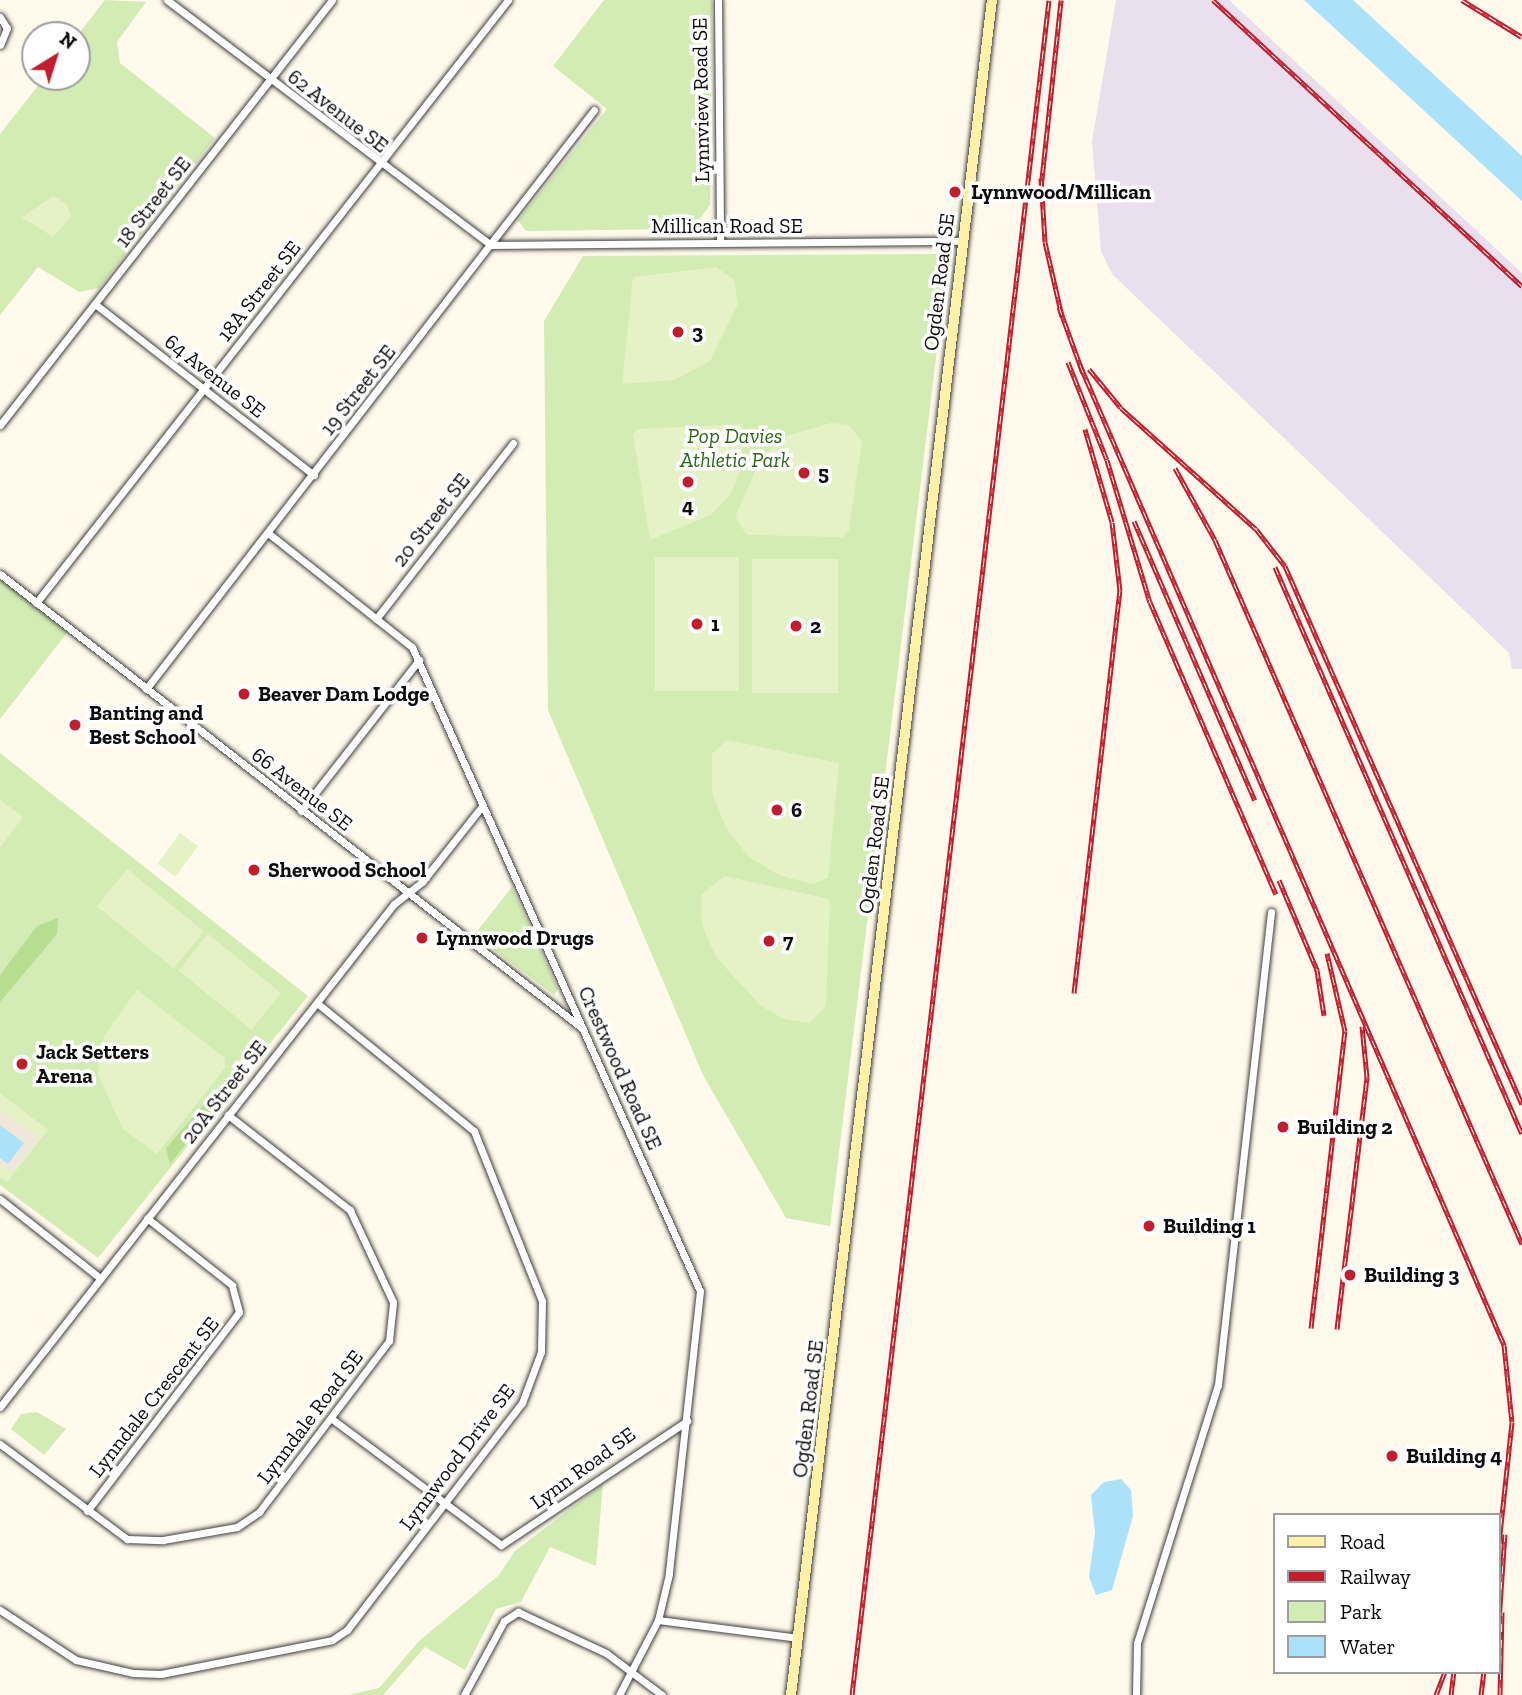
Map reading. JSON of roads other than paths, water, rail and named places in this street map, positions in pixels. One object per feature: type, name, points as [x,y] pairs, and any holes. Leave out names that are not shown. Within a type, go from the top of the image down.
[{"type":"street","name":"62 Avenue SE","points":[[167,0],[379,165],[491,245]]},
{"type":"street","name":"18 Street SE","points":[[0,425],[332,0]]},
{"type":"street","name":"18A Street SE","points":[[36,603],[508,0]]},
{"type":"street","name":"Lynnview Road SE","points":[[718,0],[720,242]]},
{"type":"street","name":"Ogden Road SE","points":[[791,1695],[992,0]]},
{"type":"street","points":[[0,17],[7,28],[0,45]]},
{"type":"street","name":"19 Street SE","points":[[146,689],[594,110]]},
{"type":"street","name":"Millican Road SE","points":[[491,245],[964,241]]},
{"type":"street","name":"64 Avenue SE","points":[[95,304],[314,475]]},
{"type":"street","name":"20 Street SE","points":[[376,619],[513,443]]},
{"type":"street","name":"Crestwood Road SE","points":[[268,533],[376,619],[419,660],[700,1291],[687,1422],[658,1620],[619,1695]]},
{"type":"street","name":"66 Avenue SE","points":[[0,574],[583,1029]]},
{"type":"street","points":[[301,811],[419,660]]},
{"type":"street","name":"20A Street SE","points":[[0,1407],[317,1003],[483,805]]},
{"type":"street","points":[[1136,1695],[1137,1643],[1218,1385],[1271,912]]},
{"type":"street","name":"Lynnwood Drive SE","points":[[0,1610],[76,1660],[124,1672],[162,1674],[332,1640],[347,1630],[529,1391],[543,1338],[540,1289],[468,1124],[317,1003]]},
{"type":"street","name":"Lynndale Road SE","points":[[0,1444],[87,1511],[140,1543],[246,1524],[332,1419],[389,1341],[393,1302],[350,1210],[228,1115]]},
{"type":"street","points":[[0,1199],[100,1278]]},
{"type":"street","name":"Lynndale Crescent SE","points":[[87,1511],[239,1312],[232,1285],[147,1217]]},
{"type":"street","points":[[332,1419],[443,1506]]},
{"type":"street","name":"Lynn Road SE","points":[[443,1506],[501,1545],[687,1422]]},
{"type":"street","points":[[464,1695],[512,1614],[525,1613],[572,1635],[631,1670],[662,1695]]},
{"type":"street","points":[[658,1620],[799,1638]]},
{"type":"water","points":[[1304,0],[1353,0],[1522,156],[1522,201]]},
{"type":"water","points":[[0,1125],[24,1143],[8,1164],[0,1158]]},
{"type":"water","points":[[1121,1479],[1131,1490],[1133,1516],[1112,1590],[1096,1595],[1089,1577],[1095,1533],[1091,1495],[1104,1482]]},
{"type":"railway","points":[[852,1695],[1049,0]]},
{"type":"railway","points":[[1041,188],[1061,0]]},
{"type":"railway","points":[[1213,0],[1522,286]]},
{"type":"railway","points":[[1462,0],[1522,37]]},
{"type":"railway","points":[[1041,178],[1045,242],[1062,316]]},
{"type":"railway","points":[[1059,307],[1083,373]]},
{"type":"railway","points":[[1068,362],[1107,460],[1150,602],[1276,894]]},
{"type":"railway","points":[[1080,365],[1504,1345],[1512,1422],[1501,1524]]},
{"type":"railway","points":[[1089,369],[1121,408],[1256,529],[1285,566],[1522,1104]]},
{"type":"railway","points":[[1074,993],[1120,591],[1112,522],[1085,429]]},
{"type":"railway","points":[[1175,468],[1215,540],[1522,1244]]},
{"type":"railway","points":[[1134,521],[1255,800]]},
{"type":"railway","points":[[1275,567],[1522,1134]]},
{"type":"railway","points":[[1279,880],[1317,970],[1324,1015]]},
{"type":"railway","points":[[1311,1328],[1345,1031],[1327,953]]},
{"type":"railway","points":[[1337,1329],[1367,1077],[1362,1026]]},
{"type":"railway","points":[[1501,1592],[1505,1534]]},
{"type":"railway","points":[[1501,1654],[1502,1612]]},
{"type":"railway","points":[[1436,1695],[1444,1674]]},
{"type":"railway","points":[[1451,1695],[1454,1674]]},
{"type":"railway","points":[[1481,1695],[1484,1674]]},
{"type":"railway","points":[[1500,1695],[1501,1674]]},
{"type":"place","name":"Lynnwood/Millican","points":[[955,192]]},
{"type":"place","name":"3","points":[[678,332]]},
{"type":"place","name":"5","points":[[804,473]]},
{"type":"place","name":"4","points":[[688,482]]},
{"type":"place","name":"1","points":[[697,624]]},
{"type":"place","name":"2","points":[[796,626]]},
{"type":"place","name":"Beaver Dam Lodge","points":[[244,694]]},
{"type":"place","name":"Banting and Best School","points":[[75,725]]},
{"type":"place","name":"6","points":[[777,810]]},
{"type":"place","name":"Sherwood School","points":[[254,870]]},
{"type":"place","name":"Lynnwood Drugs","points":[[422,938]]},
{"type":"place","name":"7","points":[[769,941]]},
{"type":"place","name":"Jack Setters Arena","points":[[22,1064]]},
{"type":"place","name":"Building 2","points":[[1283,1127]]},
{"type":"place","name":"Building 1","points":[[1149,1226]]},
{"type":"place","name":"Building 3","points":[[1350,1275]]},
{"type":"place","name":"Building 4","points":[[1392,1456]]},
{"type":"park label","name":"Pop Davies Athletic Park","points":[[735,448]]}]
